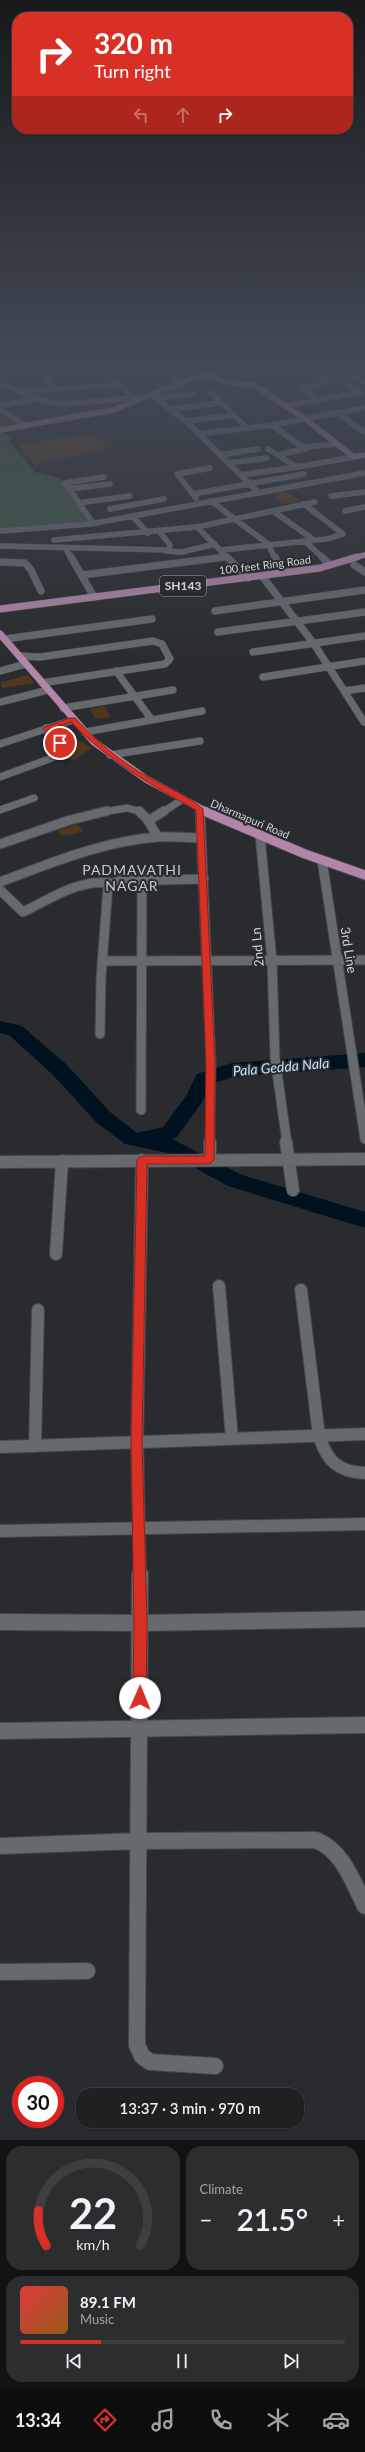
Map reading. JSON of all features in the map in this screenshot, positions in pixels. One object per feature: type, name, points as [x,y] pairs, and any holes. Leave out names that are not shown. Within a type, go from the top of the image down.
[{"type":"main road","name":"100 feet Ring Road","points":[[0,609],[248,578],[264,578],[283,573],[330,565],[365,555]]},
{"type":"main road","name":"100 feet Ring Road","points":[[0,615],[264,578],[333,571],[365,562]]},
{"type":"main road","name":"Dharmapuri Road","points":[[2,636],[42,682],[72,720],[110,755],[146,779],[200,809],[322,860],[365,875]]},
{"type":"street","points":[[229,464],[259,493]]},
{"type":"street","points":[[236,470],[280,464]]},
{"type":"street","points":[[288,464],[297,467],[312,483]]},
{"type":"street","points":[[241,475],[315,464]]},
{"type":"street","points":[[202,503],[178,474],[210,468]]},
{"type":"street","points":[[0,531],[93,523],[365,473]]},
{"type":"street","points":[[193,494],[304,474]]},
{"type":"street","points":[[93,523],[65,483],[104,476]]},
{"type":"street","points":[[68,489],[110,484]]},
{"type":"street","points":[[331,496],[365,492]]},
{"type":"street","points":[[78,502],[130,496]]},
{"type":"street","points":[[110,509],[164,499]]},
{"type":"street","points":[[102,500],[117,519]]},
{"type":"street","points":[[211,502],[268,544],[283,573]]},
{"type":"street","points":[[54,540],[148,533],[197,527],[315,502]]},
{"type":"street","points":[[221,550],[314,540],[343,534],[304,504]]},
{"type":"street","points":[[345,511],[365,508]]},
{"type":"street","points":[[273,511],[314,540]]},
{"type":"street","points":[[132,516],[148,533]]},
{"type":"street","points":[[84,524],[89,537]]},
{"type":"street","points":[[197,527],[248,578]]},
{"type":"street","points":[[159,531],[170,545],[170,548],[166,550]]},
{"type":"street","points":[[304,541],[330,565]]},
{"type":"street","points":[[0,546],[66,549],[166,550],[182,552],[215,544]]},
{"type":"street","points":[[66,549],[94,597]]},
{"type":"street","points":[[82,576],[228,557]]},
{"type":"street","points":[[0,562],[25,563],[31,570],[41,591]]},
{"type":"street","points":[[354,565],[365,572]]},
{"type":"street","points":[[264,578],[314,644],[364,722]]},
{"type":"street","points":[[215,610],[365,590]]},
{"type":"street","points":[[218,632],[365,612]]},
{"type":"street","points":[[2,636],[152,619]]},
{"type":"street","points":[[253,652],[365,636]]},
{"type":"street","points":[[20,656],[40,657],[153,641],[162,644],[170,660],[166,664],[42,682]]},
{"type":"street","points":[[262,677],[365,661]]},
{"type":"street","points":[[0,671],[26,664]]},
{"type":"street","points":[[116,671],[132,696],[152,720]]},
{"type":"street","points":[[344,691],[365,688]]},
{"type":"street","points":[[0,702],[48,690]]},
{"type":"street","points":[[63,708],[174,690]]},
{"type":"street","points":[[85,732],[202,711]]},
{"type":"street","points":[[0,744],[72,720]]},
{"type":"street","points":[[0,777],[52,758],[50,749],[60,741],[46,728]]},
{"type":"street","points":[[110,755],[200,740]]},
{"type":"street","points":[[0,810],[34,798]]},
{"type":"street","points":[[148,821],[183,800]]},
{"type":"street","points":[[0,844],[70,820],[123,809],[138,810],[148,821],[158,837]]},
{"type":"street","points":[[200,809],[211,1063],[210,1160]]},
{"type":"street","name":"2nd Ln","points":[[260,835],[272,960],[275,1058],[293,1190]]},
{"type":"street","points":[[0,882],[82,854],[158,837],[201,838]]},
{"type":"street","name":"3rd Line","points":[[322,860],[365,1139]]},
{"type":"street","points":[[0,890],[22,912],[73,887],[95,881],[111,883],[142,880],[204,879]]},
{"type":"street","points":[[141,1110],[142,880]]},
{"type":"street","points":[[100,1034],[102,961],[107,891],[111,883]]},
{"type":"street","points":[[102,961],[206,959],[365,960]]},
{"type":"street","points":[[0,1162],[288,1158],[365,1159]]},
{"type":"street","points":[[142,1160],[137,1442],[141,1623],[138,1841],[138,2050],[142,2058],[150,2062],[215,2066]]},
{"type":"street","points":[[56,1254],[62,1161]]},
{"type":"street","points":[[219,1286],[232,1439]]},
{"type":"street","points":[[300,1290],[319,1436],[326,1456],[338,1468],[346,1472],[365,1473]]},
{"type":"street","points":[[35,1446],[38,1310]]},
{"type":"street","points":[[0,1447],[365,1434]]},
{"type":"street","points":[[0,1531],[365,1524]]},
{"type":"street","points":[[0,1622],[141,1623],[365,1619]]},
{"type":"street","points":[[0,1731],[365,1725]]},
{"type":"street","points":[[0,1846],[138,1841],[325,1842],[338,1856],[365,1906]]},
{"type":"street","points":[[0,1972],[87,1971]]},
{"type":"green space","points":[[0,464],[28,464],[35,472],[60,478],[90,523],[0,530]]},
{"type":"building","points":[[288,492],[301,501],[283,504],[274,494]]},
{"type":"building","points":[[28,675],[35,683],[2,688],[1,682]]},
{"type":"building","points":[[104,706],[111,717],[95,719],[90,709]]},
{"type":"building","points":[[72,737],[92,748],[74,760],[61,757]]},
{"type":"building","points":[[77,824],[84,832],[62,836],[57,831]]},
{"type":"waterway","points":[[0,1027],[15,1030],[60,1070],[103,1117],[132,1139],[173,1147],[235,1181],[365,1220]]},
{"type":"waterway","name":"Pala Gedda Nala","points":[[145,1137],[169,1133],[194,1099],[204,1079],[232,1070],[365,1060]]},
{"type":"district","name":"PADMAVATHI NAGAR","points":[[132,878]]},
{"type":"route","points":[[60,743],[60,741],[46,728],[72,720],[94,742],[110,755],[146,779],[200,809],[211,1063],[210,1160],[142,1160],[137,1442],[141,1623],[140,1698]]}]
